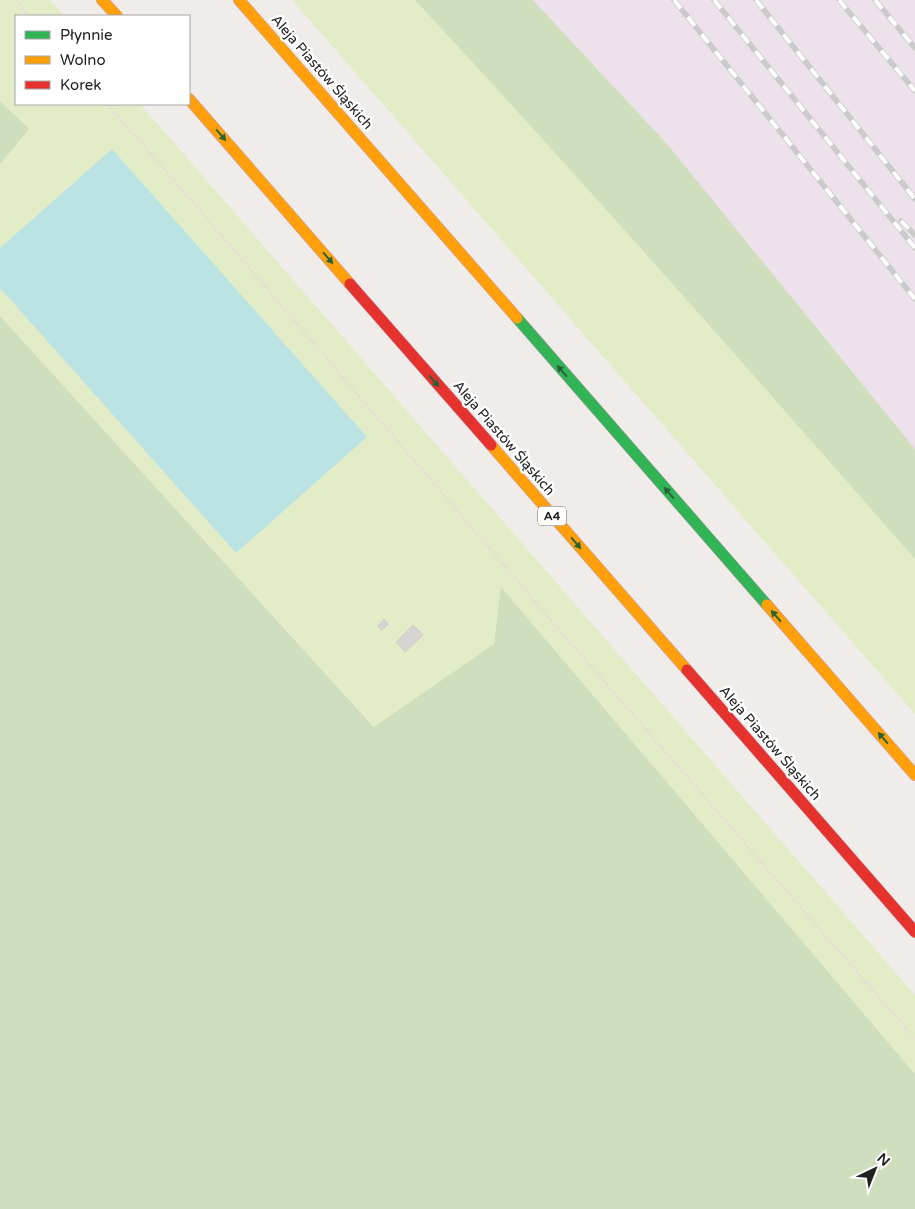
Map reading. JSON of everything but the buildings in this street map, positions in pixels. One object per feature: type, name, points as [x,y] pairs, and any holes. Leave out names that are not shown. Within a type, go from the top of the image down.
[{"type":"highway","points":[[102,0],[116,15]]},
{"type":"highway","name":"Aleja Piastów Śląskich","points":[[238,0],[915,775]]},
{"type":"highway","name":"Aleja Piastów Śląskich","points":[[190,100],[915,932]]},
{"type":"path","points":[[15,0],[29,15]]},
{"type":"path","points":[[108,105],[162,164],[544,612],[915,1039]]},
{"type":"shaded area","points":[[533,0],[915,0],[915,449],[667,144]]},
{"type":"green space","points":[[0,0],[50,0],[63,15],[15,15],[15,105],[141,105],[915,995],[915,1074],[501,587],[494,644],[375,727],[0,316],[0,164],[28,129],[0,101]]},
{"type":"green space","points":[[292,0],[415,0],[497,87],[915,559],[915,714]]},
{"type":"green space","points":[[415,0],[533,0],[667,144],[915,449],[915,559],[604,208]]},
{"type":"green space","points":[[0,101],[29,129],[0,164]]},
{"type":"green space","points":[[0,316],[374,727],[494,644],[501,587],[915,1074],[915,1209],[0,1209]]},
{"type":"water","points":[[112,149],[367,437],[236,553],[0,288],[0,248]]},
{"type":"railway","points":[[674,0],[915,299]]},
{"type":"railway","points":[[714,0],[915,248]]},
{"type":"railway","points":[[756,0],[915,199]]},
{"type":"railway","points":[[839,0],[915,91]]},
{"type":"railway","points":[[875,0],[915,48]]},
{"type":"railway","points":[[901,221],[915,235]]},
{"type":"traffic: fast","points":[[517,318],[767,605]]},
{"type":"traffic: slow","points":[[102,0],[116,15]]},
{"type":"traffic: slow","points":[[239,0],[517,318]]},
{"type":"traffic: slow","points":[[190,100],[350,284]]},
{"type":"traffic: slow","points":[[491,445],[687,670]]},
{"type":"traffic: slow","points":[[767,605],[915,775]]},
{"type":"traffic: jam","points":[[350,284],[491,445]]},
{"type":"traffic: jam","points":[[687,670],[915,932]]}]
